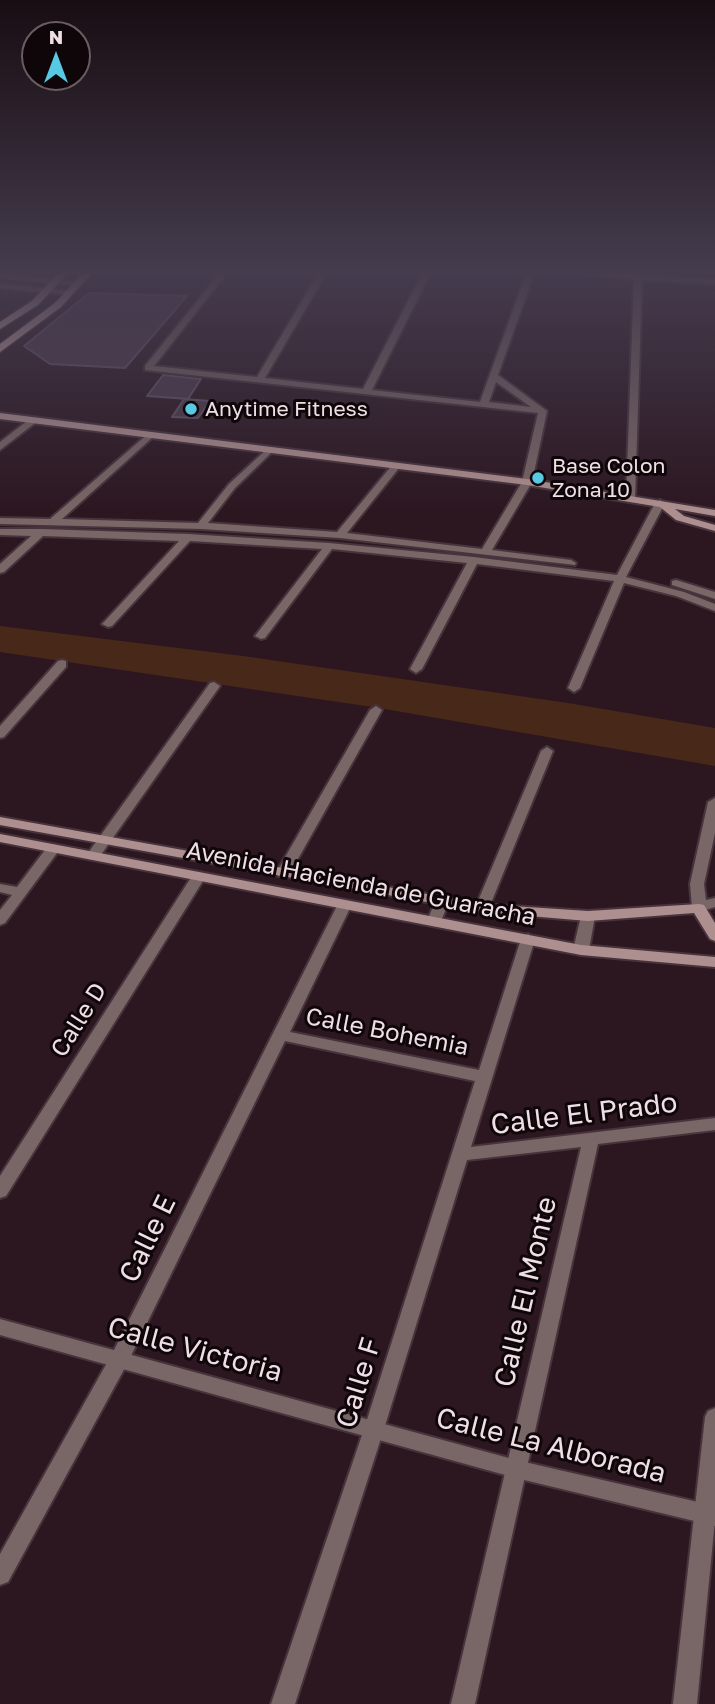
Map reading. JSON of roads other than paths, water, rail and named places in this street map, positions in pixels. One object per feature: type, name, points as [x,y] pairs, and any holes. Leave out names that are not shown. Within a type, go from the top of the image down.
[{"type":"main road","points":[[0,416],[527,482],[715,513]]},
{"type":"main road","points":[[660,503],[680,518],[715,528]]},
{"type":"main road","name":"Avenida Hacienda de Guaracha","points":[[0,821],[482,908],[588,916],[699,908]]},
{"type":"main road","name":"Avenida Hacienda de Guaracha","points":[[0,838],[581,950],[715,962]]},
{"type":"main road","points":[[699,908],[715,934]]},
{"type":"street","points":[[160,354],[148,368],[542,411]]},
{"type":"street","points":[[259,381],[275,354]]},
{"type":"street","points":[[366,392],[386,354]]},
{"type":"street","points":[[484,404],[502,354]]},
{"type":"street","points":[[631,498],[636,354]]},
{"type":"street","points":[[494,376],[542,411]]},
{"type":"street","points":[[486,551],[527,482],[542,411]]},
{"type":"street","points":[[0,447],[34,420]]},
{"type":"street","points":[[54,522],[149,435]]},
{"type":"street","points":[[201,526],[232,486],[268,451]]},
{"type":"street","points":[[340,535],[396,466]]},
{"type":"street","points":[[574,688],[622,575],[660,503]]},
{"type":"street","points":[[0,522],[201,526],[340,535],[486,551],[622,575],[715,596]]},
{"type":"street","points":[[219,539],[233,531],[228,528]]},
{"type":"street","points":[[0,532],[188,537],[329,546],[622,575],[715,608]]},
{"type":"street","points":[[0,570],[41,532]]},
{"type":"street","points":[[296,544],[292,539],[295,535],[306,533]]},
{"type":"street","points":[[108,624],[188,537]]},
{"type":"street","points":[[261,636],[329,546]]},
{"type":"street","points":[[416,669],[474,561]]},
{"type":"street","points":[[0,734],[62,664]]},
{"type":"street","points":[[93,856],[214,687]]},
{"type":"street","points":[[283,873],[376,710]]},
{"type":"street","points":[[482,908],[547,751]]},
{"type":"street","points":[[699,908],[696,884],[715,802]]},
{"type":"street","points":[[0,920],[53,849]]},
{"type":"street","name":"Calle D","points":[[0,1191],[199,876]]},
{"type":"street","points":[[0,888],[21,892]]},
{"type":"street","points":[[434,921],[442,902]]},
{"type":"street","name":"Avenida Hacienda de Guaracha","points":[[699,908],[715,902]]},
{"type":"street","name":"Calle E","points":[[0,1575],[120,1358],[345,904]]},
{"type":"street","points":[[581,950],[588,916]]},
{"type":"street","name":"Calle F","points":[[283,1704],[374,1429],[528,939]]},
{"type":"street","name":"Calle Bohemia","points":[[280,1035],[484,1077]]},
{"type":"street","name":"Calle El Prado","points":[[459,1155],[715,1124]]},
{"type":"street","name":"Calle El Monte","points":[[463,1704],[592,1139]]},
{"type":"street","name":"Calle Victoria","points":[[0,1327],[374,1429]]},
{"type":"street","points":[[685,1704],[710,1515],[715,1417]]},
{"type":"street","name":"Calle La Alborada","points":[[374,1429],[516,1469],[710,1515]]},
{"type":"place","name":"Anytime Fitness","points":[[191,409]]},
{"type":"place","name":"Base Colon Zona 10","points":[[538,478]]}]
